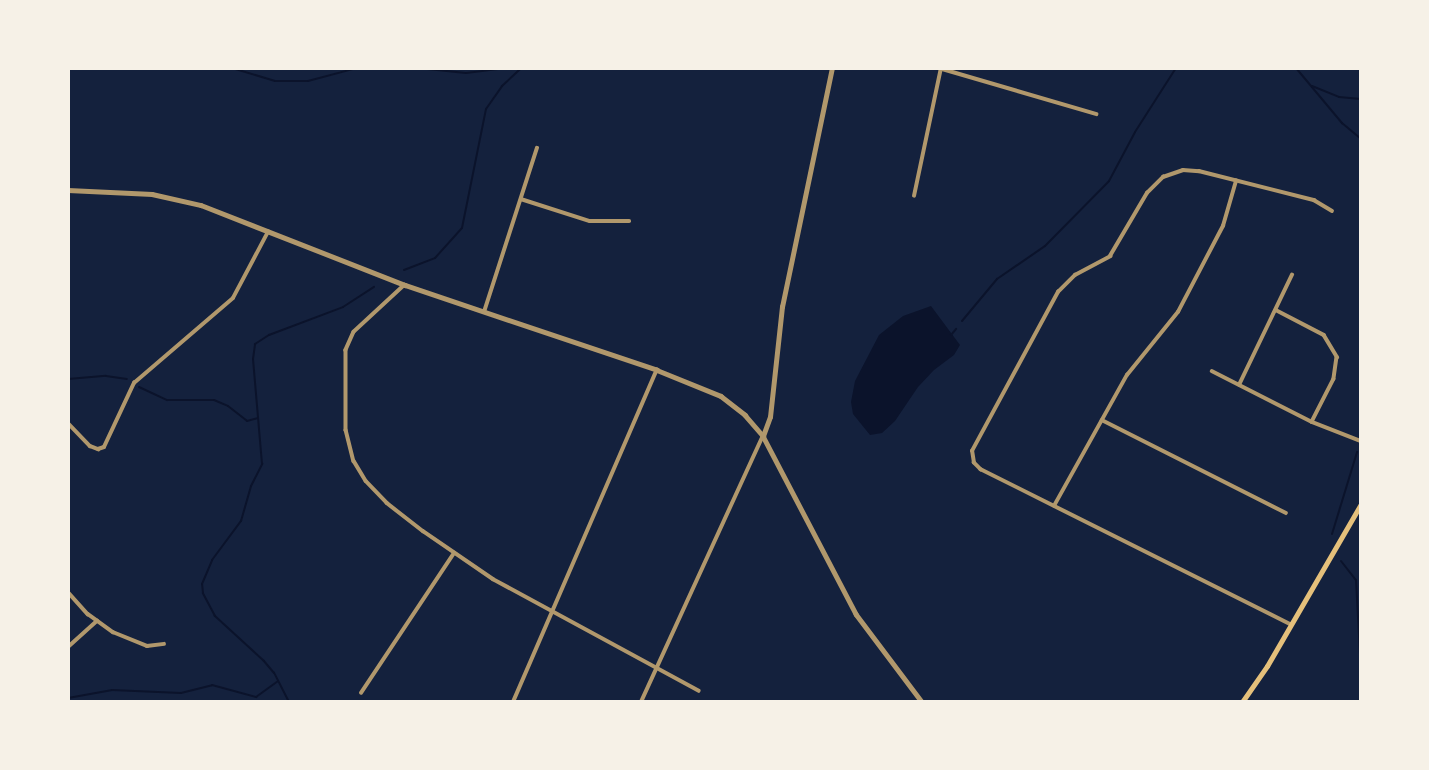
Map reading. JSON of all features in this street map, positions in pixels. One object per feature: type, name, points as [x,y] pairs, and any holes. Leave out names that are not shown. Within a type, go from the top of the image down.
[{"type":"main road","points":[[1242,702],[1291,625],[1361,504]]},
{"type":"street","points":[[641,702],[770,417],[782,307],[832,68]]},
{"type":"street","points":[[914,196],[940,68],[1096,114]]},
{"type":"street","points":[[484,312],[537,148]]},
{"type":"street","points":[[1291,625],[981,470],[972,457],[973,445],[1064,285],[1110,256],[1156,183],[1170,173],[1183,170],[1236,180],[1314,200],[1332,211]]},
{"type":"street","points":[[1054,506],[1132,368],[1178,312],[1223,226],[1236,180]]},
{"type":"street","points":[[68,190],[131,192],[175,198],[218,211],[405,285],[657,370],[721,396],[745,415],[763,436],[821,554],[856,614],[922,702]]},
{"type":"street","points":[[521,198],[590,221],[629,221]]},
{"type":"street","points":[[68,423],[90,446],[98,449],[104,447],[134,383],[233,298],[268,232]]},
{"type":"street","points":[[1239,385],[1292,275]]},
{"type":"street","points":[[405,285],[370,315],[348,342],[344,377],[347,437],[359,472],[375,492],[454,553],[551,612],[699,691]]},
{"type":"street","points":[[1276,310],[1324,335],[1337,357],[1334,379],[1312,422]]},
{"type":"street","points":[[513,702],[657,370]]},
{"type":"street","points":[[1212,371],[1312,422],[1361,442]]},
{"type":"street","points":[[1102,420],[1286,513]]},
{"type":"street","points":[[361,693],[454,553]]},
{"type":"street","points":[[68,593],[97,621],[138,643],[164,644]]},
{"type":"street","points":[[68,647],[80,640],[97,621]]},
{"type":"water","points":[[931,306],[960,345],[954,355],[918,387],[895,421],[882,433],[870,435],[853,414],[851,402],[855,381],[879,335],[903,316]]},
{"type":"waterway","points":[[232,68],[275,81],[308,81],[357,68]]},
{"type":"waterway","points":[[418,68],[466,73],[504,68]]},
{"type":"waterway","points":[[404,270],[435,258],[462,228],[486,109],[502,86],[521,68]]},
{"type":"waterway","points":[[962,321],[997,279],[1045,246],[1109,181],[1135,132],[1176,68]]},
{"type":"waterway","points":[[1296,68],[1342,123],[1361,139]]},
{"type":"waterway","points":[[1312,86],[1339,97],[1361,99]]},
{"type":"waterway","points":[[289,702],[274,673],[264,661],[215,616],[203,593],[202,584],[212,560],[241,521],[251,486],[262,464],[253,359],[255,344],[269,335],[343,307],[374,287]]},
{"type":"waterway","points":[[951,335],[956,329]]},
{"type":"waterway","points":[[68,379],[106,376],[127,379]]},
{"type":"waterway","points":[[139,387],[167,400],[214,400],[228,406],[247,421],[258,418]]},
{"type":"waterway","points":[[1332,534],[1357,452]]},
{"type":"waterway","points":[[1341,561],[1356,580],[1361,671]]},
{"type":"waterway","points":[[68,698],[112,690],[181,693],[212,685],[256,697],[277,682]]}]
